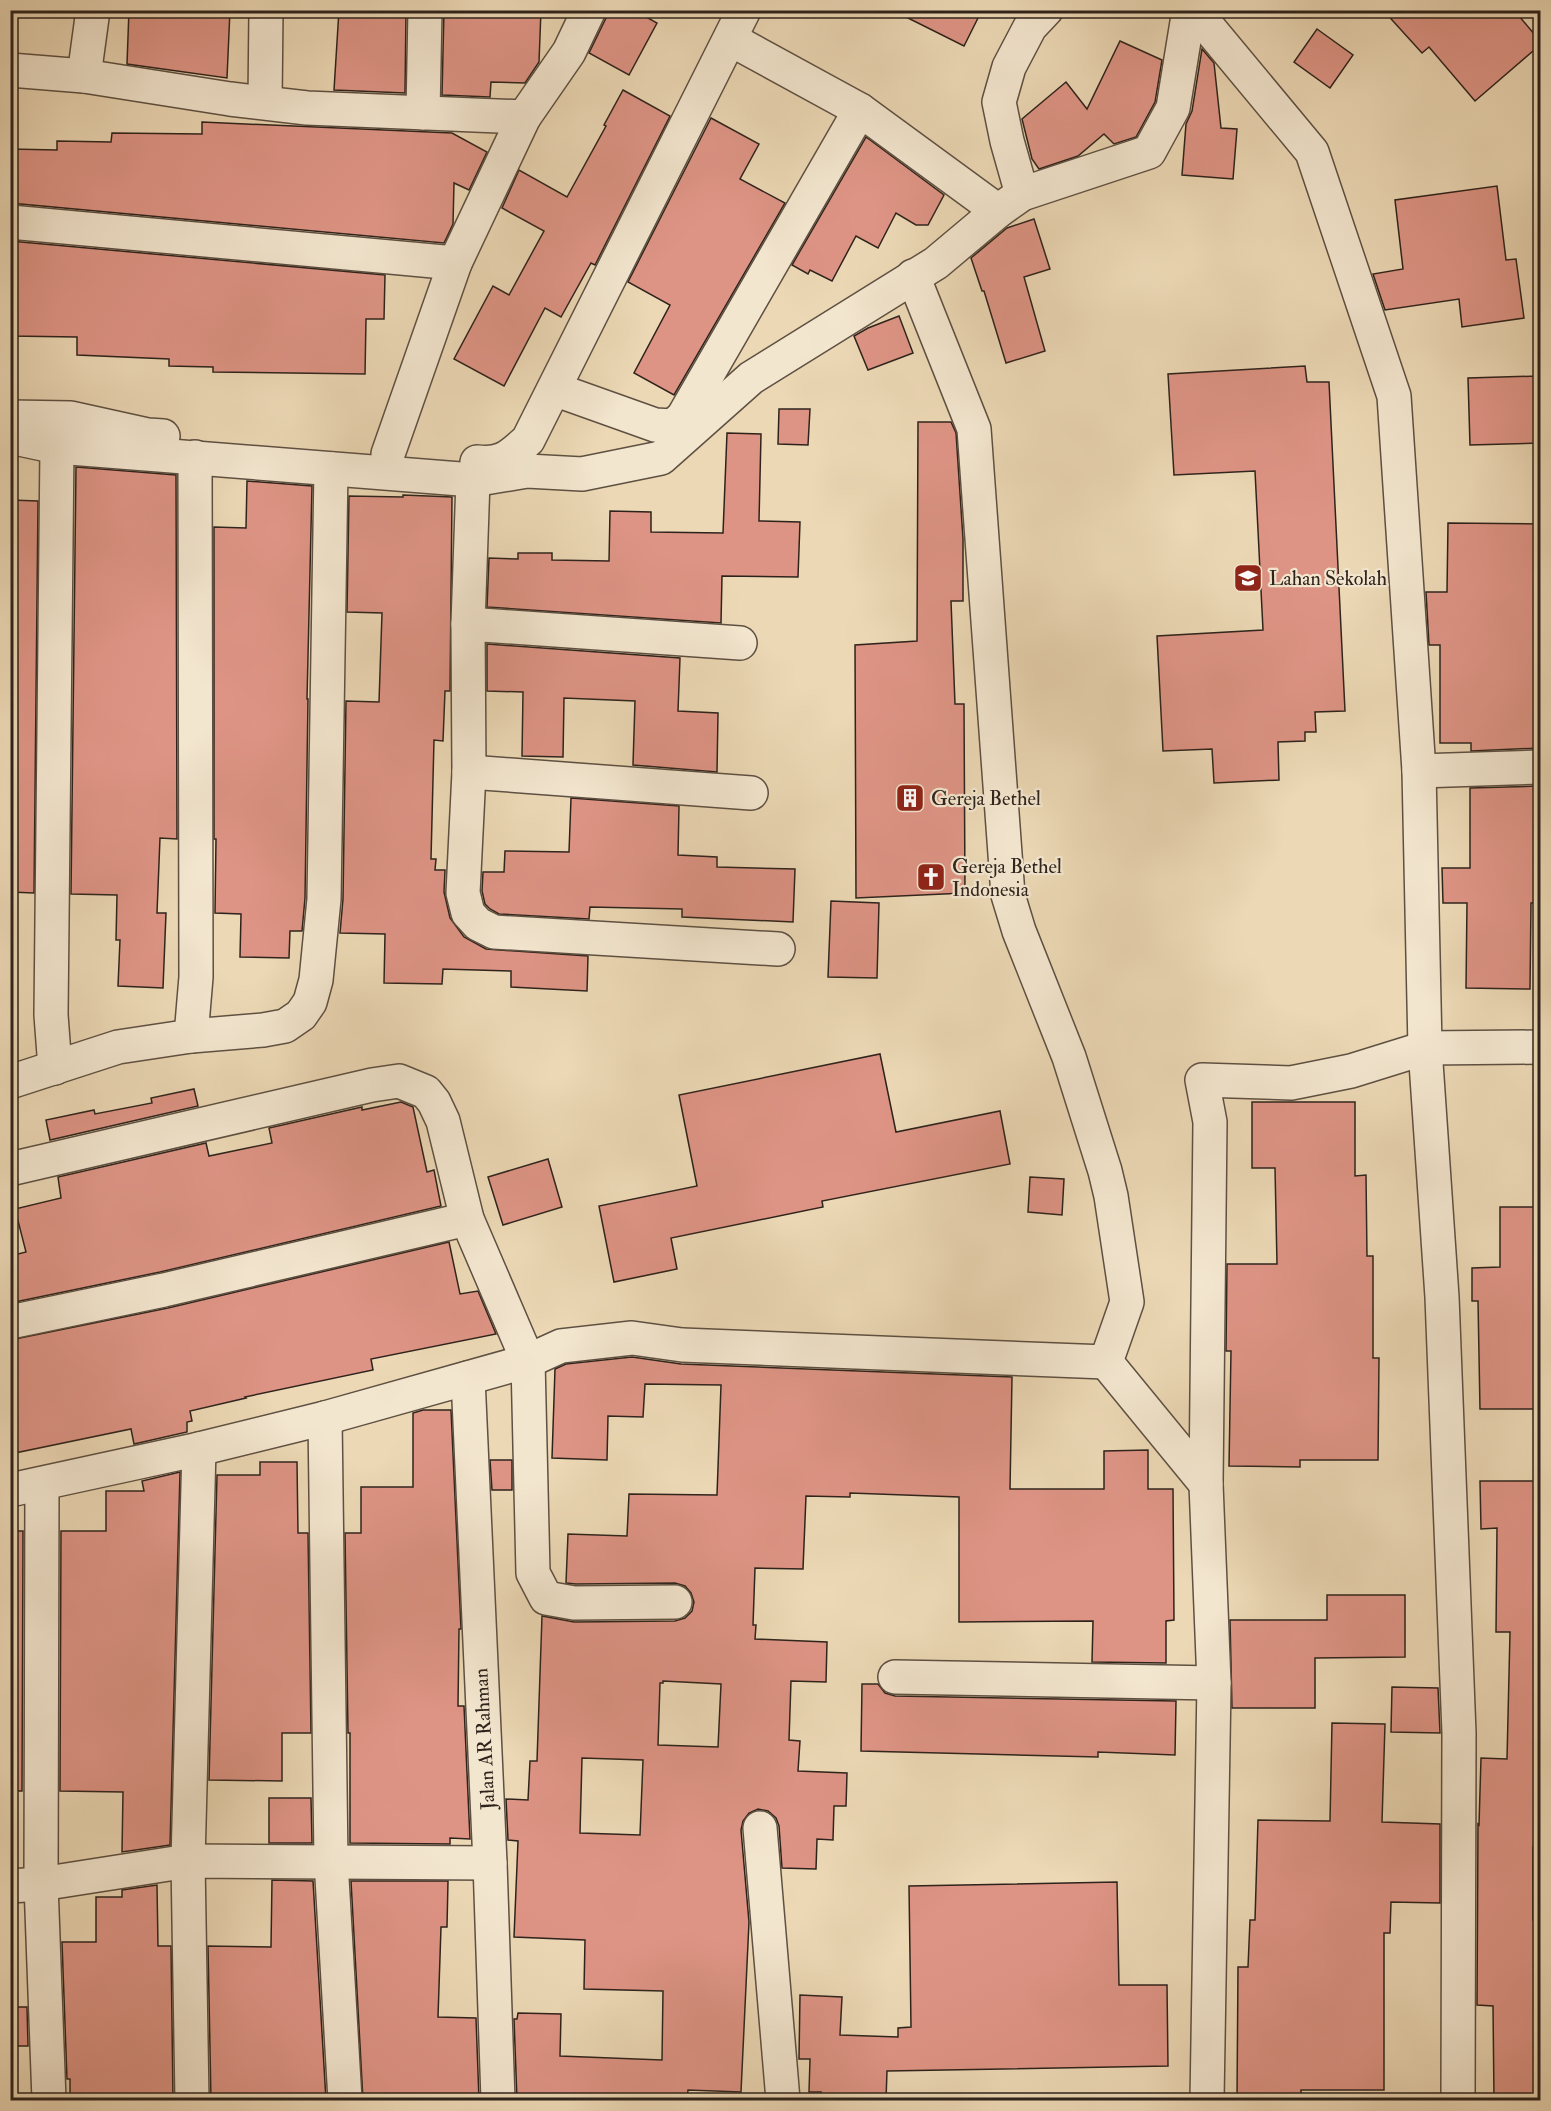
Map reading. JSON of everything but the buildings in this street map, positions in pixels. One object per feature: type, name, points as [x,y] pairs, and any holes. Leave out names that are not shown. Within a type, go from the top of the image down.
[{"type":"street","points":[[84,76],[93,10]]},
{"type":"street","points":[[265,102],[266,10]]},
{"type":"street","points":[[423,113],[425,10]]},
{"type":"street","points":[[569,52],[575,10]]},
{"type":"street","points":[[388,454],[455,263],[524,117],[569,52],[589,10]]},
{"type":"street","points":[[1010,202],[1007,141],[999,102],[1009,67],[1030,27],[1046,10]]},
{"type":"street","points":[[10,436],[57,447],[473,480],[527,471],[582,474],[661,458],[751,378],[936,263],[1010,202],[1149,152],[1173,108],[1189,10]]},
{"type":"street","points":[[1194,10],[1312,152],[1394,396],[1419,771],[1425,1048],[1442,1297],[1459,1733],[1458,2100]]},
{"type":"street","points":[[10,417],[71,418],[148,435],[488,463],[502,461],[528,440],[737,25],[860,110],[1010,202]]},
{"type":"street","points":[[10,70],[84,76],[230,99],[308,108],[524,117]]},
{"type":"street","points":[[554,389],[655,425],[673,426],[683,417],[860,110]]},
{"type":"street","points":[[10,222],[455,263]]},
{"type":"street","points":[[913,276],[974,429],[1008,895],[1019,931],[1069,1056],[1111,1196],[1127,1302],[1106,1362]]},
{"type":"street","points":[[55,1068],[51,1015],[57,447]]},
{"type":"street","points":[[191,1036],[196,977],[195,457]]},
{"type":"street","points":[[10,1082],[118,1047],[191,1036],[285,1026],[301,1015],[310,1002],[316,980],[324,899],[331,468]]},
{"type":"street","points":[[473,480],[468,624],[469,772],[463,893],[468,913],[478,924],[494,932],[778,949]]},
{"type":"street","points":[[468,624],[741,643]]},
{"type":"street","points":[[1419,771],[1540,767]]},
{"type":"street","points":[[469,772],[751,793]]},
{"type":"street","points":[[1207,2100],[1214,1683],[1206,1484],[1209,1122],[1202,1080],[1291,1083],[1351,1071],[1425,1048],[1540,1047]]},
{"type":"street","points":[[10,1169],[372,1084],[399,1081],[426,1092],[435,1102],[443,1121],[467,1219],[528,1361],[532,1573],[546,1598],[574,1603],[675,1602]]},
{"type":"street","points":[[10,1322],[164,1290],[467,1219]]},
{"type":"street","points":[[10,1490],[199,1449],[325,1418],[528,1361],[561,1346],[632,1338],[682,1345],[1106,1362],[1206,1484]]},
{"type":"street","name":"Jalan AR Rahman","points":[[468,1378],[490,1863],[498,2100]]},
{"type":"street","points":[[325,1418],[331,1861],[345,2100]]},
{"type":"street","points":[[192,2100],[188,1861],[199,1449]]},
{"type":"street","points":[[42,1484],[26,1885],[49,2100]]},
{"type":"street","points":[[895,1677],[1214,1683]]},
{"type":"street","points":[[760,1828],[783,2100]]},
{"type":"street","points":[[26,1885],[188,1861],[490,1863]]},
{"type":"place","name":"Lahan Sekolah","points":[[1248,578]]},
{"type":"place","name":"Gereja Bethel","points":[[910,798]]},
{"type":"place","name":"Gereja Bethel Indonesia","points":[[931,877]]}]
